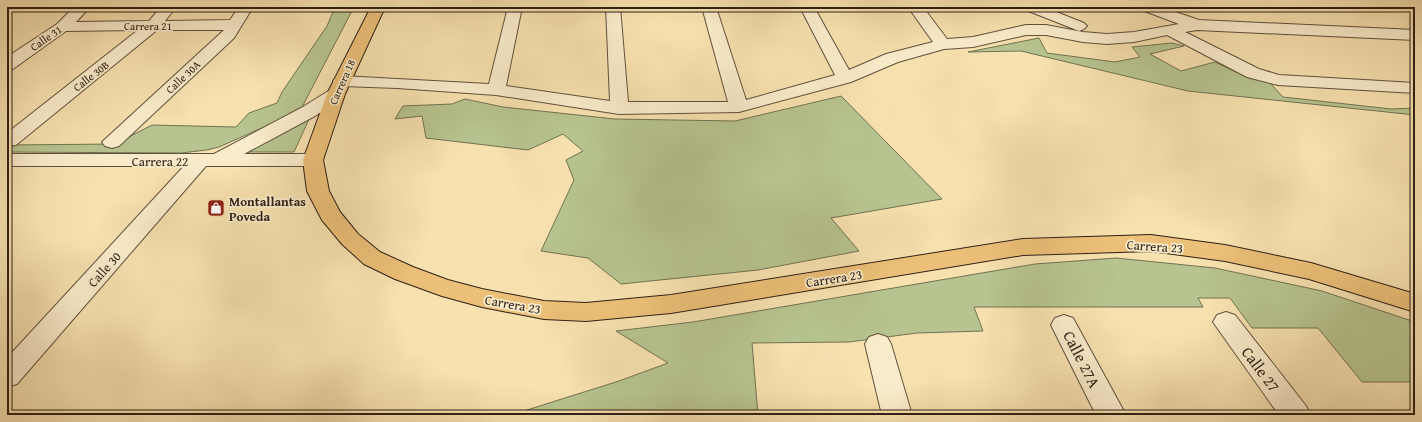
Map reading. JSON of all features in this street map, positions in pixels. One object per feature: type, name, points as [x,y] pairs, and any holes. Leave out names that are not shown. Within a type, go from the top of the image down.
[{"type":"highway","name":"Carrera 18","points":[[313,160],[339,88],[378,7]]},
{"type":"highway","name":"Carrera 23","points":[[313,160],[318,191],[330,215],[350,239],[372,258],[404,273],[442,287],[482,298],[544,310],[586,312],[671,304],[1023,247],[1151,243],[1225,253],[1311,271],[1415,303]]},
{"type":"street","name":"Calle 31","points":[[7,65],[62,28],[83,7]]},
{"type":"street","name":"Calle 30B","points":[[8,150],[154,26],[169,7]]},
{"type":"street","name":"Calle 30A","points":[[112,142],[228,35],[246,7]]},
{"type":"street","points":[[496,90],[515,7]]},
{"type":"street","points":[[612,7],[619,108]]},
{"type":"street","points":[[709,7],[739,107]]},
{"type":"street","points":[[807,7],[845,78]]},
{"type":"street","points":[[915,7],[943,44]]},
{"type":"street","points":[[1031,7],[1107,39]]},
{"type":"street","points":[[1147,7],[1197,25]]},
{"type":"street","name":"Carrera 21","points":[[62,28],[82,26],[235,25]]},
{"type":"street","points":[[339,88],[397,83],[496,90],[619,108],[739,107],[845,78],[892,58],[943,44],[973,42],[1026,30],[1046,30],[1083,37],[1107,39],[1134,37],[1197,25],[1415,35]]},
{"type":"street","points":[[1171,31],[1253,73],[1278,80],[1415,88]]},
{"type":"street","name":"Calle 30","points":[[7,376],[208,161],[308,112],[339,88]]},
{"type":"street","name":"Carrera 22","points":[[8,150],[208,161],[313,160]]},
{"type":"street","name":"Calle 27","points":[[1226,322],[1296,415]]},
{"type":"street","name":"Calle 27A","points":[[1064,324],[1111,415]]},
{"type":"street","points":[[878,344],[897,415]]},
{"type":"green space","points":[[335,7],[354,7],[300,111],[219,147],[181,153],[7,152],[7,145],[115,144],[152,125],[236,127],[249,113],[277,103],[282,92],[327,26]]},
{"type":"green space","points":[[1039,38],[1047,53],[1115,62],[1140,57],[1132,47],[1172,43],[1184,46],[1150,54],[1181,71],[1215,62],[1236,72],[1270,83],[1283,97],[1391,109],[1415,108],[1415,115],[1188,91],[1021,51],[968,52]]},
{"type":"green space","points":[[841,96],[942,199],[831,218],[859,251],[758,270],[621,284],[588,258],[541,251],[574,180],[566,160],[583,151],[563,134],[528,150],[426,138],[422,116],[395,119],[403,106],[452,104],[465,99],[503,107],[615,119],[735,121]]},
{"type":"green space","points":[[311,115],[294,152],[243,152]]},
{"type":"green space","points":[[1116,258],[1215,268],[1322,291],[1415,322],[1415,382],[1362,382],[1318,328],[1252,328],[1230,298],[1198,298],[1203,307],[974,307],[983,331],[917,333],[849,342],[752,343],[758,415],[511,415],[619,381],[668,363],[616,331],[693,322],[1035,264]]},
{"type":"place","name":"Montallantas Poveda","points":[[216,208]]}]
